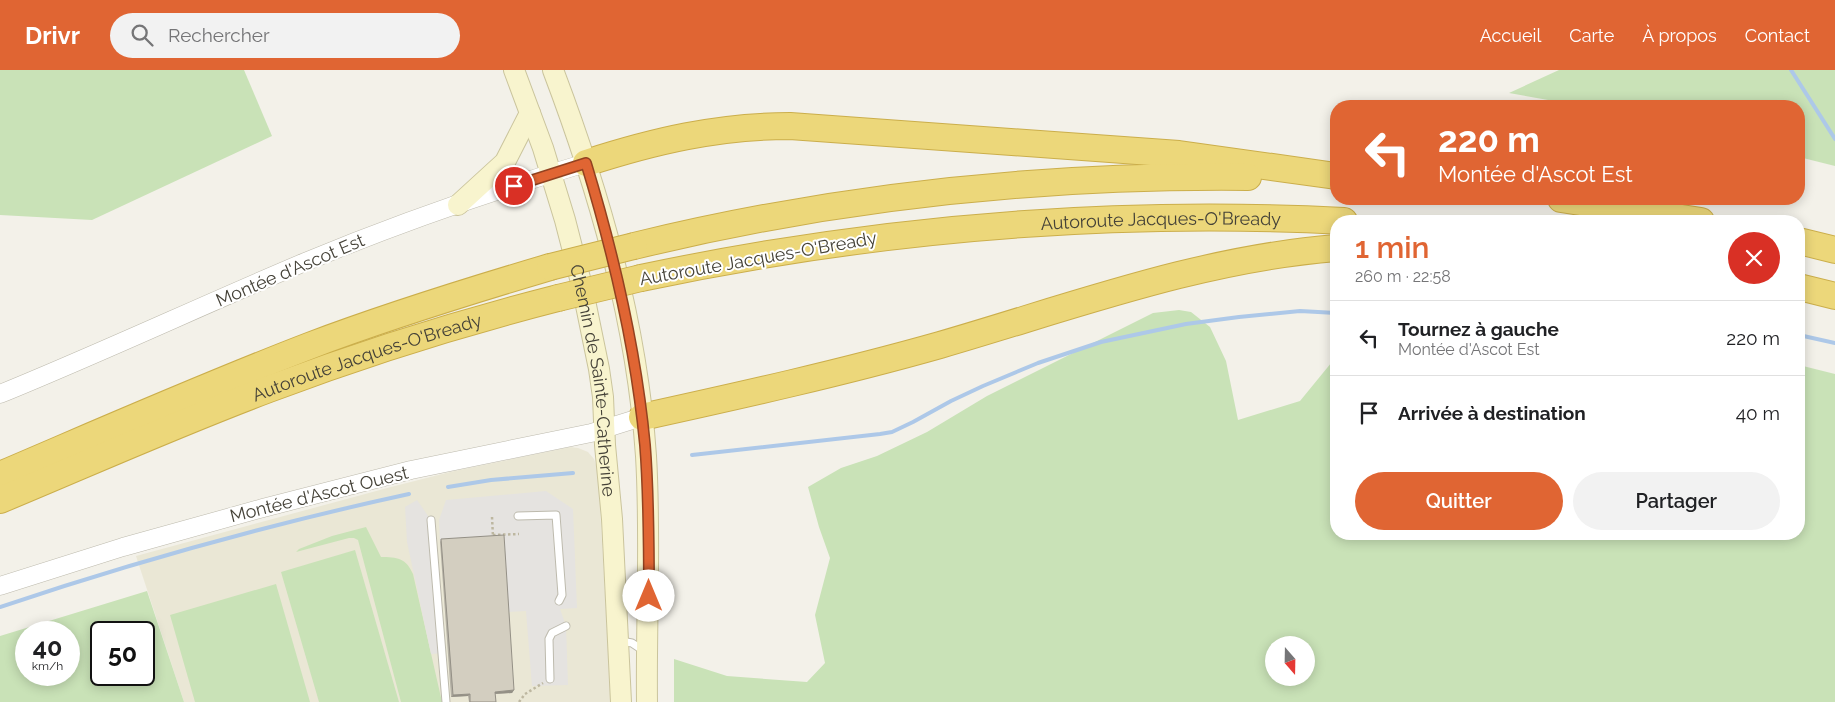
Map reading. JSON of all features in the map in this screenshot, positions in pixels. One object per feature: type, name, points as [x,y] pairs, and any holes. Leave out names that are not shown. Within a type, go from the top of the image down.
[{"type":"highway","points":[[586,163],[650,144],[694,134],[744,127],[790,126],[1179,154],[1330,177]]},
{"type":"highway","name":"Autoroute Jacques-O'Bready","points":[[0,475],[218,382],[326,340],[434,302],[550,267],[634,246],[785,215],[865,202],[974,189],[1083,181],[1168,178],[1330,178]]},
{"type":"highway","points":[[1599,205],[1663,215]]},
{"type":"highway","name":"Autoroute Jacques-O'Bready","points":[[0,500],[193,419],[304,376],[423,336],[558,298],[641,278],[814,246],[870,238],[970,228],[1152,218],[1262,218],[1330,220]]},
{"type":"highway","points":[[1805,242],[1835,250]]},
{"type":"highway","points":[[642,417],[763,391],[866,365],[1192,271],[1271,255],[1330,249]]},
{"type":"highway","points":[[1805,288],[1835,296]]},
{"type":"main road","name":"Chemin de Sainte-Catherine","points":[[514,70],[551,174],[574,254],[592,330],[603,397],[622,702]]},
{"type":"main road","name":"Chemin de Sainte-Catherine","points":[[553,70],[586,163],[605,227],[632,347],[642,417],[649,529],[647,702]]},
{"type":"main road","points":[[458,205],[505,162],[530,113]]},
{"type":"street","name":"Montée d'Ascot Est","points":[[0,394],[102,352],[307,262],[458,205],[586,163]]},
{"type":"street","name":"Montée d'Ascot Ouest","points":[[0,586],[123,547],[296,499],[404,472],[591,433],[642,417]]},
{"type":"lane","points":[[518,516],[556,515],[562,595],[559,601]]},
{"type":"lane","points":[[431,520],[446,702]]},
{"type":"lane","points":[[550,679],[549,639],[552,634],[566,626]]},
{"type":"lane","points":[[618,641],[632,642],[648,655]]},
{"type":"path","points":[[492,517],[493,537],[519,534]]},
{"type":"path","points":[[519,702],[525,694],[537,686]]},
{"type":"shaded area","points":[[570,447],[588,452],[594,459],[598,471],[611,702],[184,702],[136,556],[454,471]]},
{"type":"shaded area","points":[[546,491],[573,509],[577,608],[560,609],[566,626],[568,685],[532,686],[526,611],[507,612],[503,538],[440,542],[439,520],[446,500]]},
{"type":"shaded area","points":[[417,500],[431,520],[442,653],[431,654],[407,542],[405,507]]},
{"type":"green space","points":[[0,70],[244,70],[272,136],[92,220],[0,215]]},
{"type":"green space","points":[[1559,70],[1835,70],[1835,166],[1805,158],[1805,100],[1548,100],[1509,93]]},
{"type":"green space","points":[[1179,310],[1191,312],[1210,327],[1226,361],[1238,420],[1300,401],[1330,364],[1330,540],[1805,540],[1805,366],[1835,374],[1835,702],[674,702],[674,659],[727,676],[807,682],[825,663],[815,615],[830,558],[808,487],[841,468],[877,456],[927,432],[987,396],[1153,313]]},
{"type":"green space","points":[[366,527],[381,557],[400,559],[413,574],[442,702],[401,702],[358,540],[349,538],[296,552],[299,549],[332,536]]},
{"type":"green space","points":[[355,550],[399,702],[319,702],[281,572]]},
{"type":"green space","points":[[276,584],[310,702],[195,702],[170,615]]},
{"type":"green space","points":[[147,591],[184,702],[0,702],[0,636],[15,631],[15,686],[80,686],[80,621],[49,621]]},
{"type":"building","points":[[504,535],[514,690],[495,692],[496,702],[470,702],[470,694],[453,695],[441,539]]},
{"type":"waterway","points":[[1791,70],[1835,139]]},
{"type":"waterway","points":[[692,455],[892,432],[983,386],[1038,363],[1101,342],[1186,324],[1239,317],[1300,311],[1330,313]]},
{"type":"waterway","points":[[1805,336],[1835,343]]},
{"type":"waterway","points":[[448,487],[491,480],[573,473]]},
{"type":"waterway","points":[[0,607],[203,545],[409,494]]},
{"type":"route","points":[[514,186],[586,163],[616,270],[636,373],[647,487],[649,596]]}]
